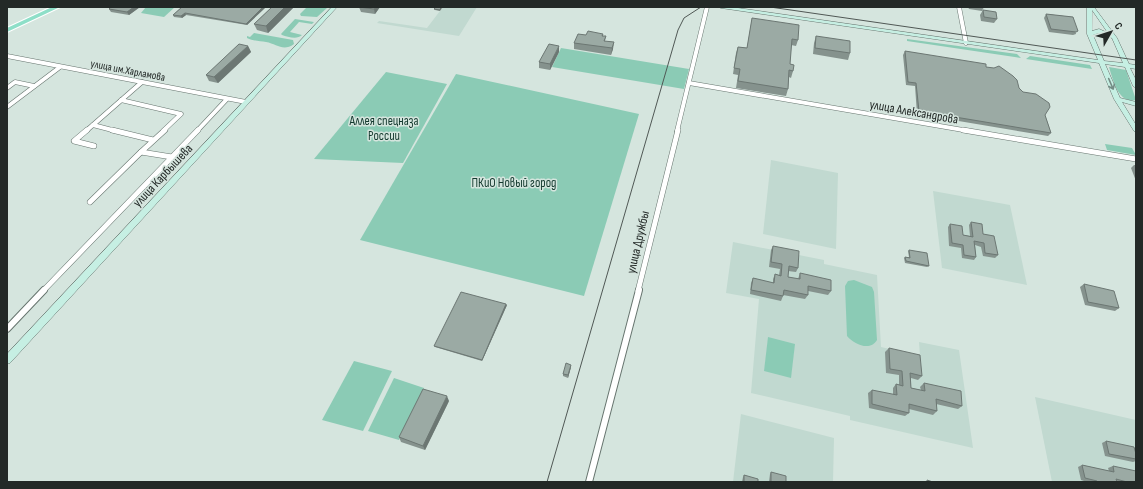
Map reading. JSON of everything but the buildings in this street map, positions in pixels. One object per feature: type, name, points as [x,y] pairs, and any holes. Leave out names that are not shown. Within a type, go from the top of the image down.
[{"type":"main road","points":[[7,30],[57,7]]},
{"type":"street","name":"улица Карбышева","points":[[7,360],[335,7]]},
{"type":"street","name":"улица Дружбы","points":[[589,482],[646,258],[707,7]]},
{"type":"street","points":[[721,7],[1136,67]]},
{"type":"street","points":[[959,7],[966,42]]},
{"type":"street","points":[[1090,7],[1090,34],[1117,98],[1136,130]]},
{"type":"street","points":[[1090,7],[1114,38],[1136,86]]},
{"type":"street","points":[[1090,34],[1099,31],[1114,38]]},
{"type":"street","name":"улица им.Харламова","points":[[7,56],[246,102]]},
{"type":"street","points":[[7,107],[60,67]]},
{"type":"street","points":[[7,80],[34,86]]},
{"type":"street","points":[[7,88],[15,82]]},
{"type":"street","points":[[94,146],[74,141],[142,82]]},
{"type":"street","name":"улица Александрова","points":[[689,83],[1136,159]]},
{"type":"street","points":[[1117,98],[1132,104],[1136,104]]},
{"type":"street","points":[[7,329],[227,99]]},
{"type":"street","points":[[90,202],[153,140],[182,114],[121,100]]},
{"type":"street","points":[[93,125],[153,140]]},
{"type":"street","points":[[141,152],[172,157]]},
{"type":"shaded area","points":[[443,7],[477,7],[459,36],[377,23],[379,21],[427,28]]},
{"type":"shaded area","points":[[771,160],[838,173],[836,249],[763,234]]},
{"type":"shaded area","points":[[933,191],[1010,205],[1027,285],[942,268]]},
{"type":"shaded area","points":[[733,242],[824,260],[824,264],[877,275],[881,347],[920,356],[919,342],[959,350],[973,448],[850,420],[850,416],[751,393],[759,299],[726,293]]},
{"type":"shaded area","points":[[1035,397],[1136,420],[1136,482],[1052,482]]},
{"type":"shaded area","points":[[741,414],[834,438],[833,482],[733,482]]},
{"type":"green space","points":[[146,7],[175,7],[164,17],[141,13]]},
{"type":"green space","points":[[307,7],[327,8],[317,17],[301,16],[300,14]]},
{"type":"green space","points":[[295,19],[314,22],[312,24],[299,22],[290,32],[302,35],[300,37],[292,38],[282,35],[281,34]]},
{"type":"green space","points":[[254,33],[293,40],[294,44],[287,47],[280,47],[270,43],[247,38],[247,36],[250,37]]},
{"type":"green space","points":[[907,39],[1017,54],[1021,58],[907,41]]},
{"type":"green space","points":[[561,48],[689,69],[684,89],[552,67]]},
{"type":"green space","points":[[1030,56],[1090,65],[1092,69],[1026,59]]},
{"type":"green space","points":[[1109,67],[1126,70],[1136,100],[1130,100],[1121,95],[1117,90]]},
{"type":"green space","name":"Аллея спецназа России","points":[[386,72],[447,84],[403,163],[314,159]]},
{"type":"green space","name":"ПКиО Новый город","points":[[456,74],[639,114],[584,296],[360,240]]},
{"type":"green space","points":[[1105,144],[1132,148],[1136,155],[1107,150]]},
{"type":"green space","points":[[854,280],[872,287],[874,292],[877,340],[870,346],[862,346],[847,336],[845,286],[848,281]]},
{"type":"green space","points":[[768,337],[795,344],[791,378],[764,371]]},
{"type":"green space","points":[[354,361],[392,371],[363,431],[322,420]]},
{"type":"green space","points":[[394,378],[424,388],[399,440],[368,431]]},
{"type":"tram line","points":[[547,482],[678,30],[684,18],[701,7]]},
{"type":"tram line","points":[[770,7],[1136,60]]}]
